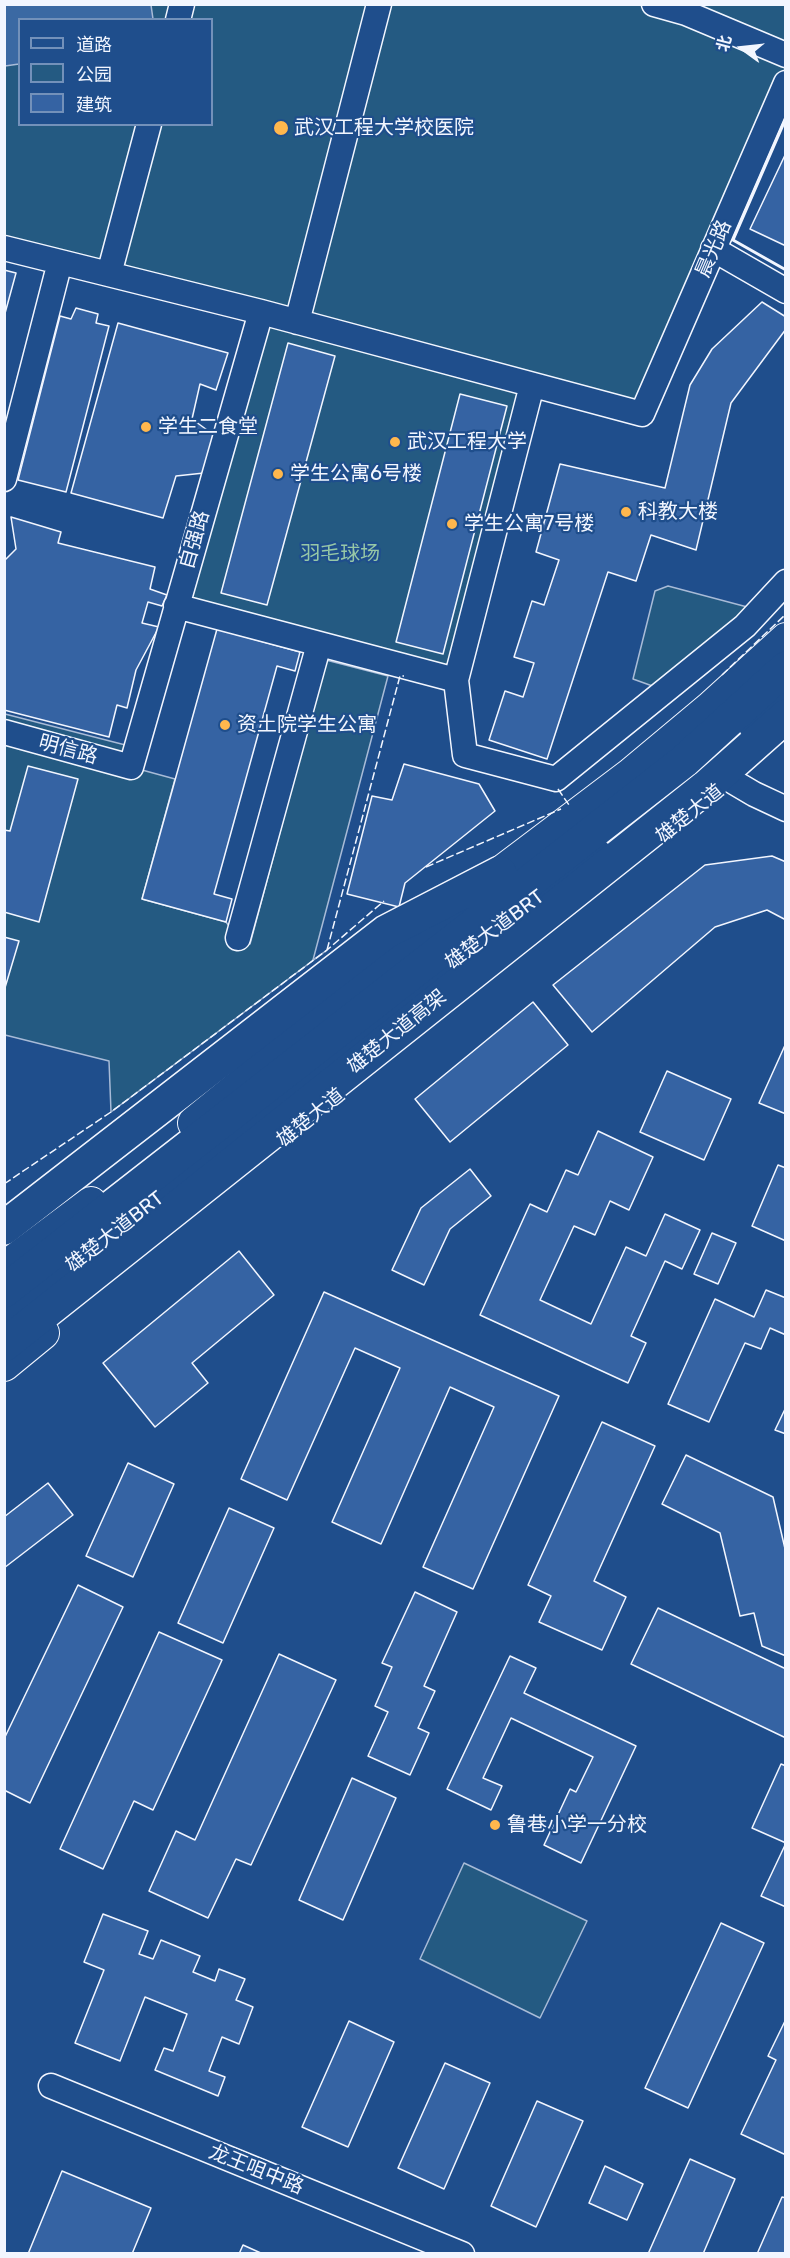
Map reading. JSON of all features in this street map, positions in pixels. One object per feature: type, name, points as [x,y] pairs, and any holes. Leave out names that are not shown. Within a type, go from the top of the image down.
[{"type":"highway","name":"雄楚大道高架","points":[[4,1291],[684,761],[786,668]]},
{"type":"highway","name":"雄楚大道高架","points":[[4,1345],[705,787],[786,716]]},
{"type":"highway","points":[[4,1228],[386,932],[500,873]]},
{"type":"main road","points":[[4,1268],[140,1168],[500,873],[631,774],[710,708],[786,639]]},
{"type":"main road","name":"雄楚大道","points":[[4,1365],[732,781],[786,735]]},
{"type":"street","points":[[297,322],[380,4]]},
{"type":"street","points":[[654,4],[686,13],[786,55]]},
{"type":"street","name":"晨光路","points":[[532,385],[642,414],[786,83]]},
{"type":"street","points":[[109,274],[148,126]]},
{"type":"street","points":[[4,248],[261,312],[532,385],[456,680],[465,755],[556,779],[745,626],[786,582]]},
{"type":"street","points":[[713,249],[786,291]]},
{"type":"street","points":[[4,479],[60,262]]},
{"type":"street","name":"自强路","points":[[131,767],[261,312]]},
{"type":"street","points":[[176,606],[456,680]]},
{"type":"street","points":[[238,938],[319,644]]},
{"type":"street","name":"雄楚大道BRT","points":[[4,1320],[453,962],[617,838],[729,747],[786,694]]},
{"type":"street","name":"明信路","points":[[4,732],[131,767]]},
{"type":"street","points":[[732,781],[786,809]]},
{"type":"street","name":"龙王咀中路","points":[[51,2086],[462,2253]]},
{"type":"green space","name":"羽毛球场","points":[[4,5],[785,5],[785,118],[733,240],[713,249],[642,414],[533,385],[456,680],[176,606],[261,313],[5,248]]},
{"type":"green space","points":[[668,586],[751,608],[658,688],[633,679],[655,591]]},
{"type":"green space","points":[[326,660],[388,676],[313,960],[327,950],[111,1112],[109,1061],[5,1035],[5,714],[137,748],[131,767],[175,779],[142,899],[226,922],[238,938],[250,944]]},
{"type":"green space","points":[[464,1863],[587,1921],[540,2018],[420,1959]]},
{"type":"shaded area","points":[[4,5],[151,5],[153,18],[18,18],[18,64],[5,66]]},
{"type":"building","points":[[786,153],[786,246],[750,229]]},
{"type":"building","points":[[4,270],[16,273],[4,317]]},
{"type":"building","name":"科教大楼","points":[[762,302],[786,317],[786,329],[731,403],[696,550],[651,535],[636,581],[608,572],[547,759],[489,740],[505,691],[523,697],[534,663],[514,657],[532,601],[544,605],[559,560],[536,552],[560,464],[665,488],[690,385],[712,349]]},
{"type":"building","points":[[76,308],[98,314],[96,323],[109,326],[66,492],[18,480],[60,316],[71,319]]},
{"type":"building","name":"学生二食堂","points":[[118,323],[228,353],[216,390],[200,384],[192,419],[214,435],[204,473],[176,476],[163,518],[71,493]]},
{"type":"building","name":"学生公寓6号楼","points":[[288,343],[335,356],[267,605],[221,593]]},
{"type":"building","name":"学生公寓7号楼","points":[[460,394],[507,406],[443,654],[396,642]]},
{"type":"building","points":[[11,517],[61,532],[58,543],[155,567],[150,589],[167,595],[162,606],[148,602],[142,623],[159,627],[136,670],[127,708],[117,705],[109,737],[4,710],[4,561],[16,549]]},
{"type":"building","name":"资土院学生公寓","points":[[217,629],[300,652],[295,671],[277,666],[214,894],[232,899],[226,922],[142,899]]},
{"type":"building","points":[[404,764],[479,784],[495,811],[405,883],[399,907],[347,894],[372,796],[392,800]]},
{"type":"building","points":[[28,766],[78,779],[39,922],[4,912],[4,830],[10,831]]},
{"type":"building","points":[[772,856],[786,862],[786,920],[767,910],[715,927],[592,1032],[553,985],[705,865]]},
{"type":"building","points":[[4,937],[19,941],[4,991]]},
{"type":"building","points":[[533,1002],[568,1045],[450,1142],[415,1099]]},
{"type":"building","points":[[786,1043],[786,1114],[759,1103]]},
{"type":"building","points":[[667,1071],[731,1099],[704,1160],[640,1132]]},
{"type":"building","points":[[598,1131],[653,1157],[629,1210],[610,1201],[595,1235],[574,1226],[540,1300],[591,1324],[626,1247],[646,1256],[665,1214],[700,1230],[682,1269],[665,1261],[631,1336],[646,1343],[628,1383],[480,1315],[530,1204],[547,1212],[566,1170],[578,1175]]},
{"type":"building","points":[[778,1165],[786,1168],[786,1241],[752,1226]]},
{"type":"building","points":[[470,1169],[491,1196],[450,1229],[424,1285],[392,1270],[421,1208]]},
{"type":"building","points":[[712,1233],[736,1243],[718,1284],[694,1274]]},
{"type":"building","points":[[239,1251],[274,1295],[192,1363],[208,1383],[155,1427],[103,1363]]},
{"type":"building","points":[[766,1290],[786,1298],[786,1335],[770,1328],[761,1349],[745,1343],[709,1422],[668,1404],[715,1299],[754,1317]]},
{"type":"building","points":[[324,1292],[559,1396],[473,1589],[423,1567],[494,1407],[450,1387],[381,1544],[332,1522],[400,1368],[355,1348],[287,1500],[241,1479]]},
{"type":"building","points":[[786,1407],[786,1434],[775,1430]]},
{"type":"building","points":[[602,1422],[655,1446],[594,1581],[626,1597],[602,1650],[539,1622],[551,1596],[528,1585]]},
{"type":"building","points":[[686,1455],[773,1497],[786,1553],[786,1656],[762,1646],[754,1613],[740,1616],[720,1533],[662,1504]]},
{"type":"building","points":[[128,1463],[174,1484],[133,1577],[86,1556]]},
{"type":"building","points":[[48,1483],[73,1515],[4,1568],[4,1517]]},
{"type":"building","points":[[229,1508],[274,1528],[223,1643],[178,1623]]},
{"type":"building","points":[[78,1585],[123,1607],[30,1803],[4,1790],[4,1739]]},
{"type":"building","points":[[415,1592],[457,1612],[424,1686],[435,1691],[418,1728],[429,1733],[410,1775],[368,1756],[388,1712],[375,1706],[392,1667],[382,1663]]},
{"type":"building","points":[[658,1608],[786,1669],[786,1738],[631,1664]]},
{"type":"building","points":[[159,1632],[222,1660],[153,1810],[134,1801],[103,1869],[60,1849]]},
{"type":"building","points":[[279,1654],[336,1680],[251,1865],[236,1859],[208,1918],[149,1891],[176,1831],[195,1840]]},
{"type":"building","points":[[510,1656],[536,1668],[524,1693],[636,1746],[581,1863],[544,1845],[570,1789],[576,1792],[593,1757],[511,1718],[483,1778],[502,1786],[491,1810],[447,1789]]},
{"type":"building","points":[[781,1764],[786,1766],[786,1843],[752,1828]]},
{"type":"building","points":[[352,1778],[396,1798],[343,1920],[299,1900]]},
{"type":"building","points":[[786,1843],[786,1907],[761,1896]]},
{"type":"building","points":[[103,1914],[148,1931],[139,1954],[153,1959],[161,1940],[200,1956],[193,1972],[215,1981],[219,1969],[245,1979],[236,2000],[253,2007],[239,2044],[222,2037],[209,2071],[225,2077],[218,2096],[155,2070],[164,2048],[173,2051],[187,2014],[145,1997],[120,2061],[75,2043],[104,1970],[84,1962]]},
{"type":"building","points":[[721,1923],[764,1943],[688,2108],[645,2088]]},
{"type":"building","points":[[786,2019],[786,2155],[741,2134],[776,2060],[768,2056]]},
{"type":"building","points":[[349,2021],[394,2042],[348,2147],[302,2127]]},
{"type":"building","points":[[445,2063],[490,2083],[444,2189],[398,2168]]},
{"type":"building","points":[[537,2101],[583,2121],[536,2227],[491,2206]]},
{"type":"building","points":[[690,2159],[735,2179],[703,2254],[648,2254]]},
{"type":"building","points":[[605,2166],[643,2184],[627,2220],[589,2203]]},
{"type":"building","points":[[62,2171],[151,2208],[132,2254],[28,2254]]},
{"type":"building","points":[[782,2197],[786,2198],[786,2254],[757,2254]]},
{"type":"building","points":[[243,2245],[263,2254],[239,2254]]},
{"type":"fence","points":[[722,675],[786,614]]},
{"type":"fence","points":[[327,950],[400,676],[404,676]]},
{"type":"fence","points":[[558,789],[569,805]]},
{"type":"fence","points":[[426,867],[561,809]]},
{"type":"fence","points":[[4,1184],[111,1112],[327,950],[384,901]]},
{"type":"wall","points":[[786,118],[733,240],[786,270]]},
{"type":"place","name":"武汉工程大学校医院","points":[[281,128]]},
{"type":"place","name":"学生二食堂","points":[[146,427]]},
{"type":"place","name":"武汉工程大学","points":[[395,442]]},
{"type":"place","name":"学生公寓6号楼","points":[[278,474]]},
{"type":"place","name":"科教大楼","points":[[626,512]]},
{"type":"place","name":"学生公寓7号楼","points":[[452,524]]},
{"type":"place","name":"资土院学生公寓","points":[[225,725]]},
{"type":"place","name":"鲁巷小学一分校","points":[[495,1825]]}]
